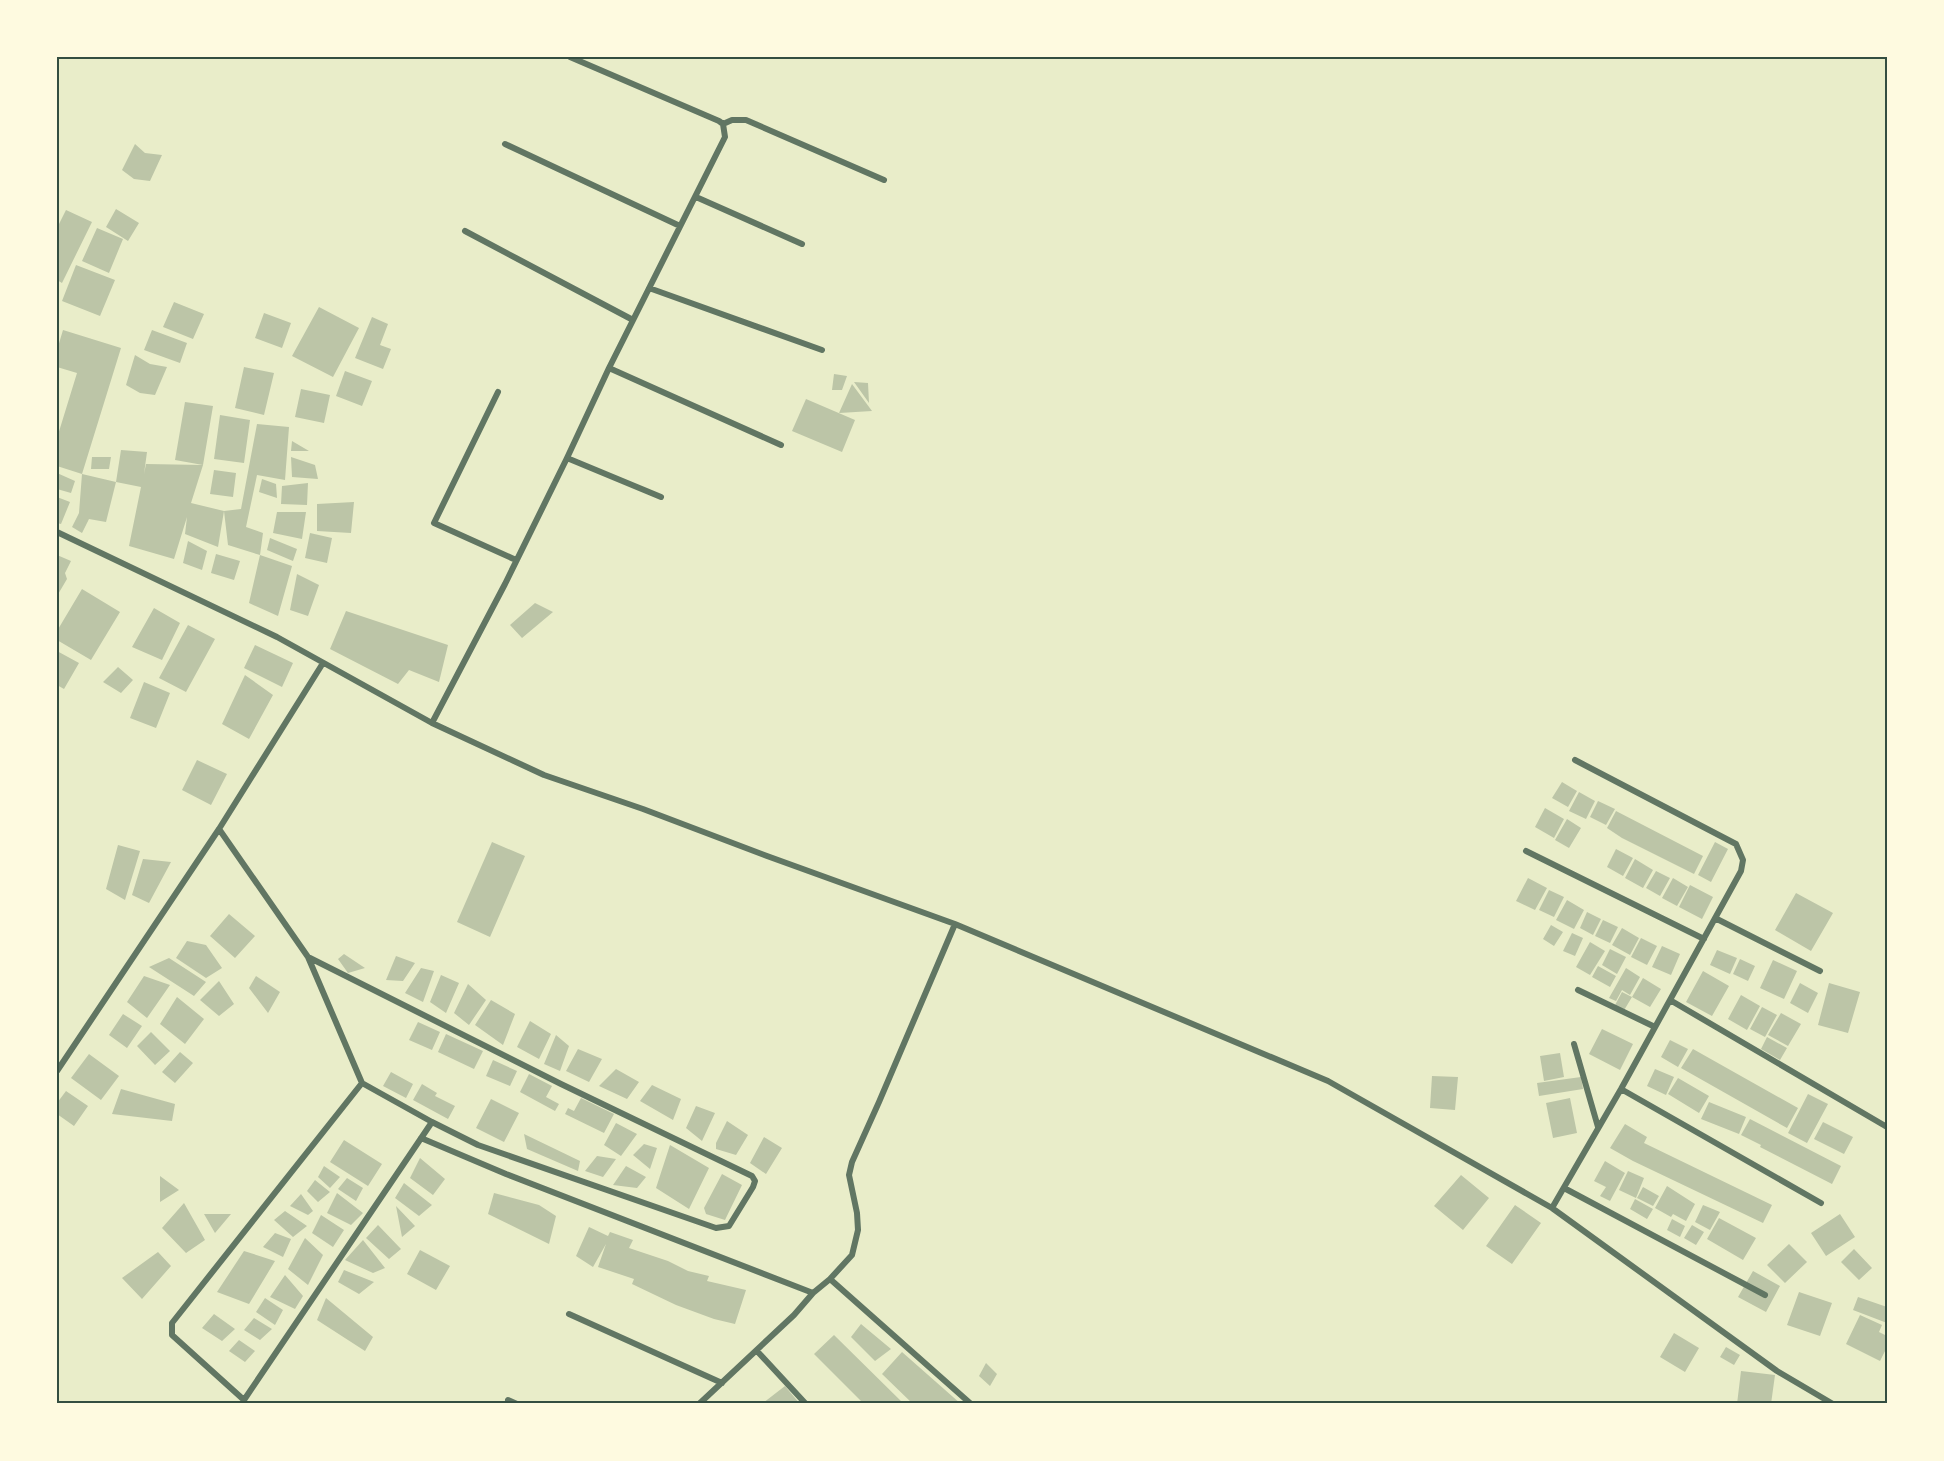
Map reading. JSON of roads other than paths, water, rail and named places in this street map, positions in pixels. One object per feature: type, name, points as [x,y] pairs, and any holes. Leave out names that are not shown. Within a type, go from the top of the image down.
[{"type":"street","points":[[570,57],[723,124],[732,120],[746,120],[884,180]]},
{"type":"street","points":[[432,723],[516,560],[609,368],[696,197],[725,137],[723,124]]},
{"type":"street","points":[[504,144],[680,226]]},
{"type":"street","points":[[696,197],[802,244]]},
{"type":"street","points":[[465,231],[633,320]]},
{"type":"street","points":[[649,288],[822,350]]},
{"type":"street","points":[[609,368],[781,445]]},
{"type":"street","points":[[498,392],[434,523],[516,560]]},
{"type":"street","points":[[567,458],[661,497]]},
{"type":"street","points":[[57,532],[277,637],[432,723],[544,775],[955,924],[1328,1081],[1552,1208],[1777,1371],[1833,1404]]},
{"type":"street","points":[[57,1071],[219,829],[323,663]]},
{"type":"street","points":[[1552,1208],[1742,871],[1743,860],[1737,844],[1575,760]]},
{"type":"street","points":[[219,829],[308,957],[362,1083],[478,1145],[716,1228],[729,1226],[755,1181],[752,1176],[561,1084],[308,957]]},
{"type":"street","points":[[1526,851],[1704,939]]},
{"type":"street","points":[[1715,918],[1820,971]]},
{"type":"street","points":[[699,1404],[794,1315],[852,1255],[858,1230],[849,1175],[852,1162],[955,924]]},
{"type":"street","points":[[1578,990],[1655,1027]]},
{"type":"street","points":[[1670,1000],[1887,1127]]},
{"type":"street","points":[[1574,1044],[1599,1128]]},
{"type":"street","points":[[362,1083],[172,1323],[172,1335],[245,1402],[432,1122]]},
{"type":"street","points":[[1621,1089],[1821,1203]]},
{"type":"street","points":[[421,1138],[506,1174],[813,1293]]},
{"type":"street","points":[[1564,1188],[1765,1295]]},
{"type":"street","points":[[830,1279],[971,1404]]},
{"type":"street","points":[[569,1314],[722,1383]]},
{"type":"street","points":[[757,1351],[806,1404]]},
{"type":"street","points":[[508,1400],[517,1404]]}]
